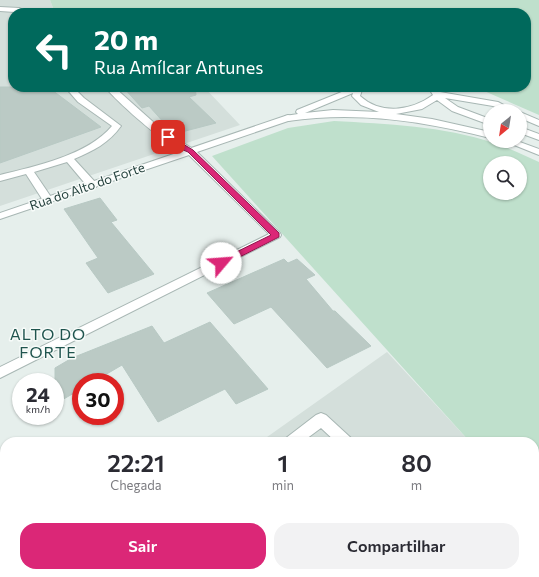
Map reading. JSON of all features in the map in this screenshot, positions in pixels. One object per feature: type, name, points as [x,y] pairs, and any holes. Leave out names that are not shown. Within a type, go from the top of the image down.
[{"type":"street","points":[[0,178],[29,171],[68,157],[105,140],[112,134],[117,126],[81,100],[74,92]]},
{"type":"street","points":[[0,373],[276,235],[190,151],[179,146],[135,112],[114,92]]},
{"type":"street","points":[[288,118],[348,92]]},
{"type":"street","points":[[358,92],[356,96],[362,103],[371,108]]},
{"type":"street","points":[[388,110],[411,109],[424,104],[435,92]]},
{"type":"street","points":[[435,92],[491,104]]},
{"type":"street","points":[[435,92],[455,109],[483,119]]},
{"type":"street","points":[[288,118],[371,108],[388,110],[483,133]]},
{"type":"street","points":[[332,112],[393,117],[478,132]]},
{"type":"street","name":"Rua do Alto do Forte","points":[[0,216],[288,118]]},
{"type":"street","points":[[527,118],[539,123]]},
{"type":"street","points":[[527,133],[539,137]]},
{"type":"street","points":[[527,148],[539,152]]},
{"type":"street","points":[[68,157],[92,185]]},
{"type":"street","points":[[29,171],[48,200]]},
{"type":"street","points":[[298,437],[321,419],[341,437]]},
{"type":"shaded area","points":[[0,0],[50,0],[53,8],[8,8],[8,92],[209,92],[240,125],[0,206]]},
{"type":"shaded area","points":[[387,352],[465,437],[267,437]]},
{"type":"green space","points":[[50,0],[539,0],[539,115],[527,110],[527,104],[514,104],[486,92],[531,92],[531,8],[53,8]]},
{"type":"green space","points":[[334,121],[435,129],[483,140],[483,148],[508,148],[526,156],[483,156],[483,200],[527,200],[527,156],[539,162],[539,437],[465,437],[212,156],[288,128]]},
{"type":"building","points":[[0,87],[8,87],[8,92],[55,92],[101,127],[0,163]]},
{"type":"building","points":[[128,92],[196,92],[196,95],[189,97],[216,123],[174,134],[149,106],[142,108]]},
{"type":"building","points":[[100,198],[117,220],[111,222],[154,274],[108,293],[86,263],[98,258],[64,209]]},
{"type":"building","points":[[284,259],[288,263],[297,259],[315,275],[306,279],[333,311],[335,311],[371,346],[327,368],[271,307],[234,324],[207,293]]},
{"type":"building","points":[[210,322],[268,389],[236,404],[225,389],[158,422],[122,365],[108,373],[72,373],[72,394],[64,399],[64,373],[55,373],[55,368],[72,358],[152,326],[164,343]]},
{"type":"district","name":"ALTO DO FORTE","points":[[48,343]]},
{"type":"route","points":[[168,137],[179,146],[190,151],[276,235],[221,263]]}]
